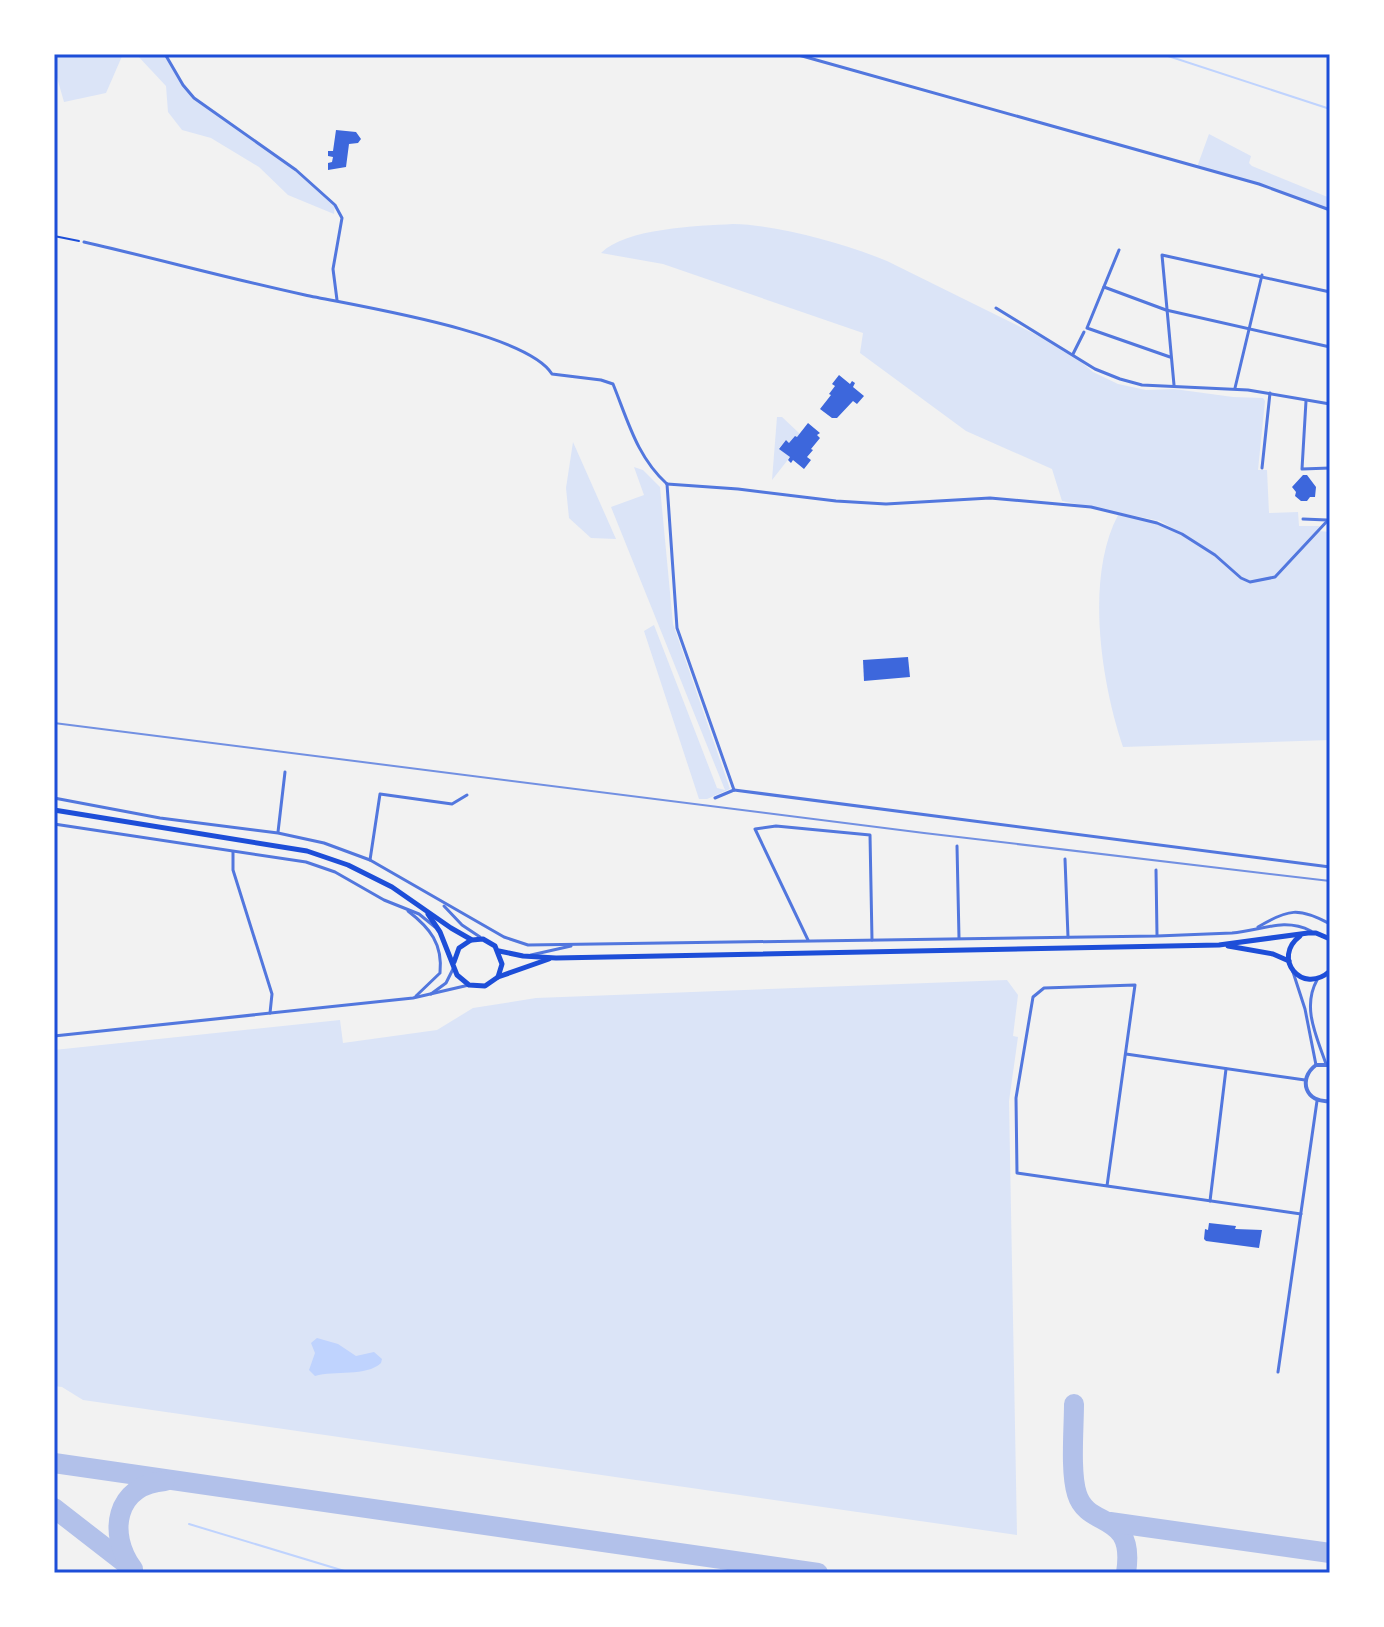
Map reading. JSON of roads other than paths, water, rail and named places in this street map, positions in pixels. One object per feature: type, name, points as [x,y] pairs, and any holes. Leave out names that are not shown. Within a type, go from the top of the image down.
[{"type":"main road","points":[[54,810],[307,851],[348,865],[392,887],[472,940]]},
{"type":"main road","points":[[425,910],[440,932],[457,975],[469,985],[485,986],[498,977],[556,958]]},
{"type":"main road","points":[[454,965],[459,948],[472,940],[483,939],[499,951],[556,958],[1219,945],[1316,933],[1329,939]]},
{"type":"main road","points":[[1300,936],[1290,947],[1289,961],[1293,970],[1304,979],[1324,978],[1330,971]]},
{"type":"main road","points":[[1219,945],[1273,954],[1289,961]]},
{"type":"main road","points":[[498,977],[502,964],[499,951]]},
{"type":"street","points":[[165,54],[194,98],[296,170],[322,190],[335,205],[342,218],[333,269],[337,301]]},
{"type":"street","points":[[795,54],[1259,184],[1330,210]]},
{"type":"street","points":[[84,242],[448,325],[524,353],[547,366],[552,374],[613,384],[645,459],[667,484],[886,504],[990,498],[1091,507],[1157,523],[1182,534],[1250,582],[1275,577],[1329,519]]},
{"type":"street","points":[[1073,354],[1119,250]]},
{"type":"street","points":[[1174,385],[1162,255],[1330,292]]},
{"type":"street","points":[[1235,390],[1262,275]]},
{"type":"street","points":[[1104,287],[1166,310],[1330,347]]},
{"type":"street","points":[[996,308],[1095,369],[1120,379],[1142,385],[1270,393],[1330,404]]},
{"type":"street","points":[[1086,330],[1171,358]]},
{"type":"street","points":[[1262,468],[1270,393]]},
{"type":"street","points":[[1306,401],[1302,469],[1330,468]]},
{"type":"street","points":[[667,484],[677,628],[734,790]]},
{"type":"street","points":[[1303,519],[1329,519]]},
{"type":"street","points":[[278,833],[285,772]]},
{"type":"street","points":[[715,798],[734,790],[1330,867]]},
{"type":"street","points":[[370,860],[380,794],[452,804],[467,795]]},
{"type":"street","points":[[54,798],[324,843],[370,860],[504,937],[528,945],[1157,936],[1236,933],[1282,923],[1298,924],[1316,933]]},
{"type":"street","points":[[54,824],[306,862],[335,872],[384,900],[419,914],[440,932]]},
{"type":"street","points":[[808,940],[755,829],[776,826],[870,835],[872,940]]},
{"type":"street","points":[[957,846],[959,939]]},
{"type":"street","points":[[233,852],[233,870],[272,994],[270,1013]]},
{"type":"street","points":[[1065,859],[1068,937]]},
{"type":"street","points":[[1156,870],[1157,936]]},
{"type":"street","points":[[440,902],[462,925],[483,939]]},
{"type":"street","points":[[405,908],[436,939],[441,958],[440,973],[413,998]]},
{"type":"street","points":[[1255,929],[1281,914],[1293,911],[1312,914],[1330,924]]},
{"type":"street","points":[[523,956],[578,944]]},
{"type":"street","points":[[428,996],[446,983],[454,965]]},
{"type":"street","points":[[1293,970],[1305,1009],[1316,1065]]},
{"type":"street","points":[[1324,978],[1309,997],[1310,1010],[1328,1064],[1316,1065],[1305,1080],[1307,1093],[1317,1101],[1330,1101]]},
{"type":"street","points":[[54,1036],[413,998],[469,985]]},
{"type":"street","points":[[1107,1186],[1135,985],[1044,988],[1033,997],[1016,1098],[1017,1173],[1210,1201],[1301,1214]]},
{"type":"street","points":[[1126,1054],[1305,1080]]},
{"type":"street","points":[[1210,1201],[1226,1069]]},
{"type":"street","points":[[1278,1372],[1317,1101]]},
{"type":"water","points":[[317,1338],[338,1344],[356,1356],[374,1352],[382,1359],[381,1363],[359,1372],[315,1376],[309,1370],[315,1353],[311,1343]]},
{"type":"waterway","points":[[1162,54],[1330,109]]},
{"type":"waterway","points":[[189,1524],[351,1573]]},
{"type":"railway","points":[[54,723],[1330,881]]}]
